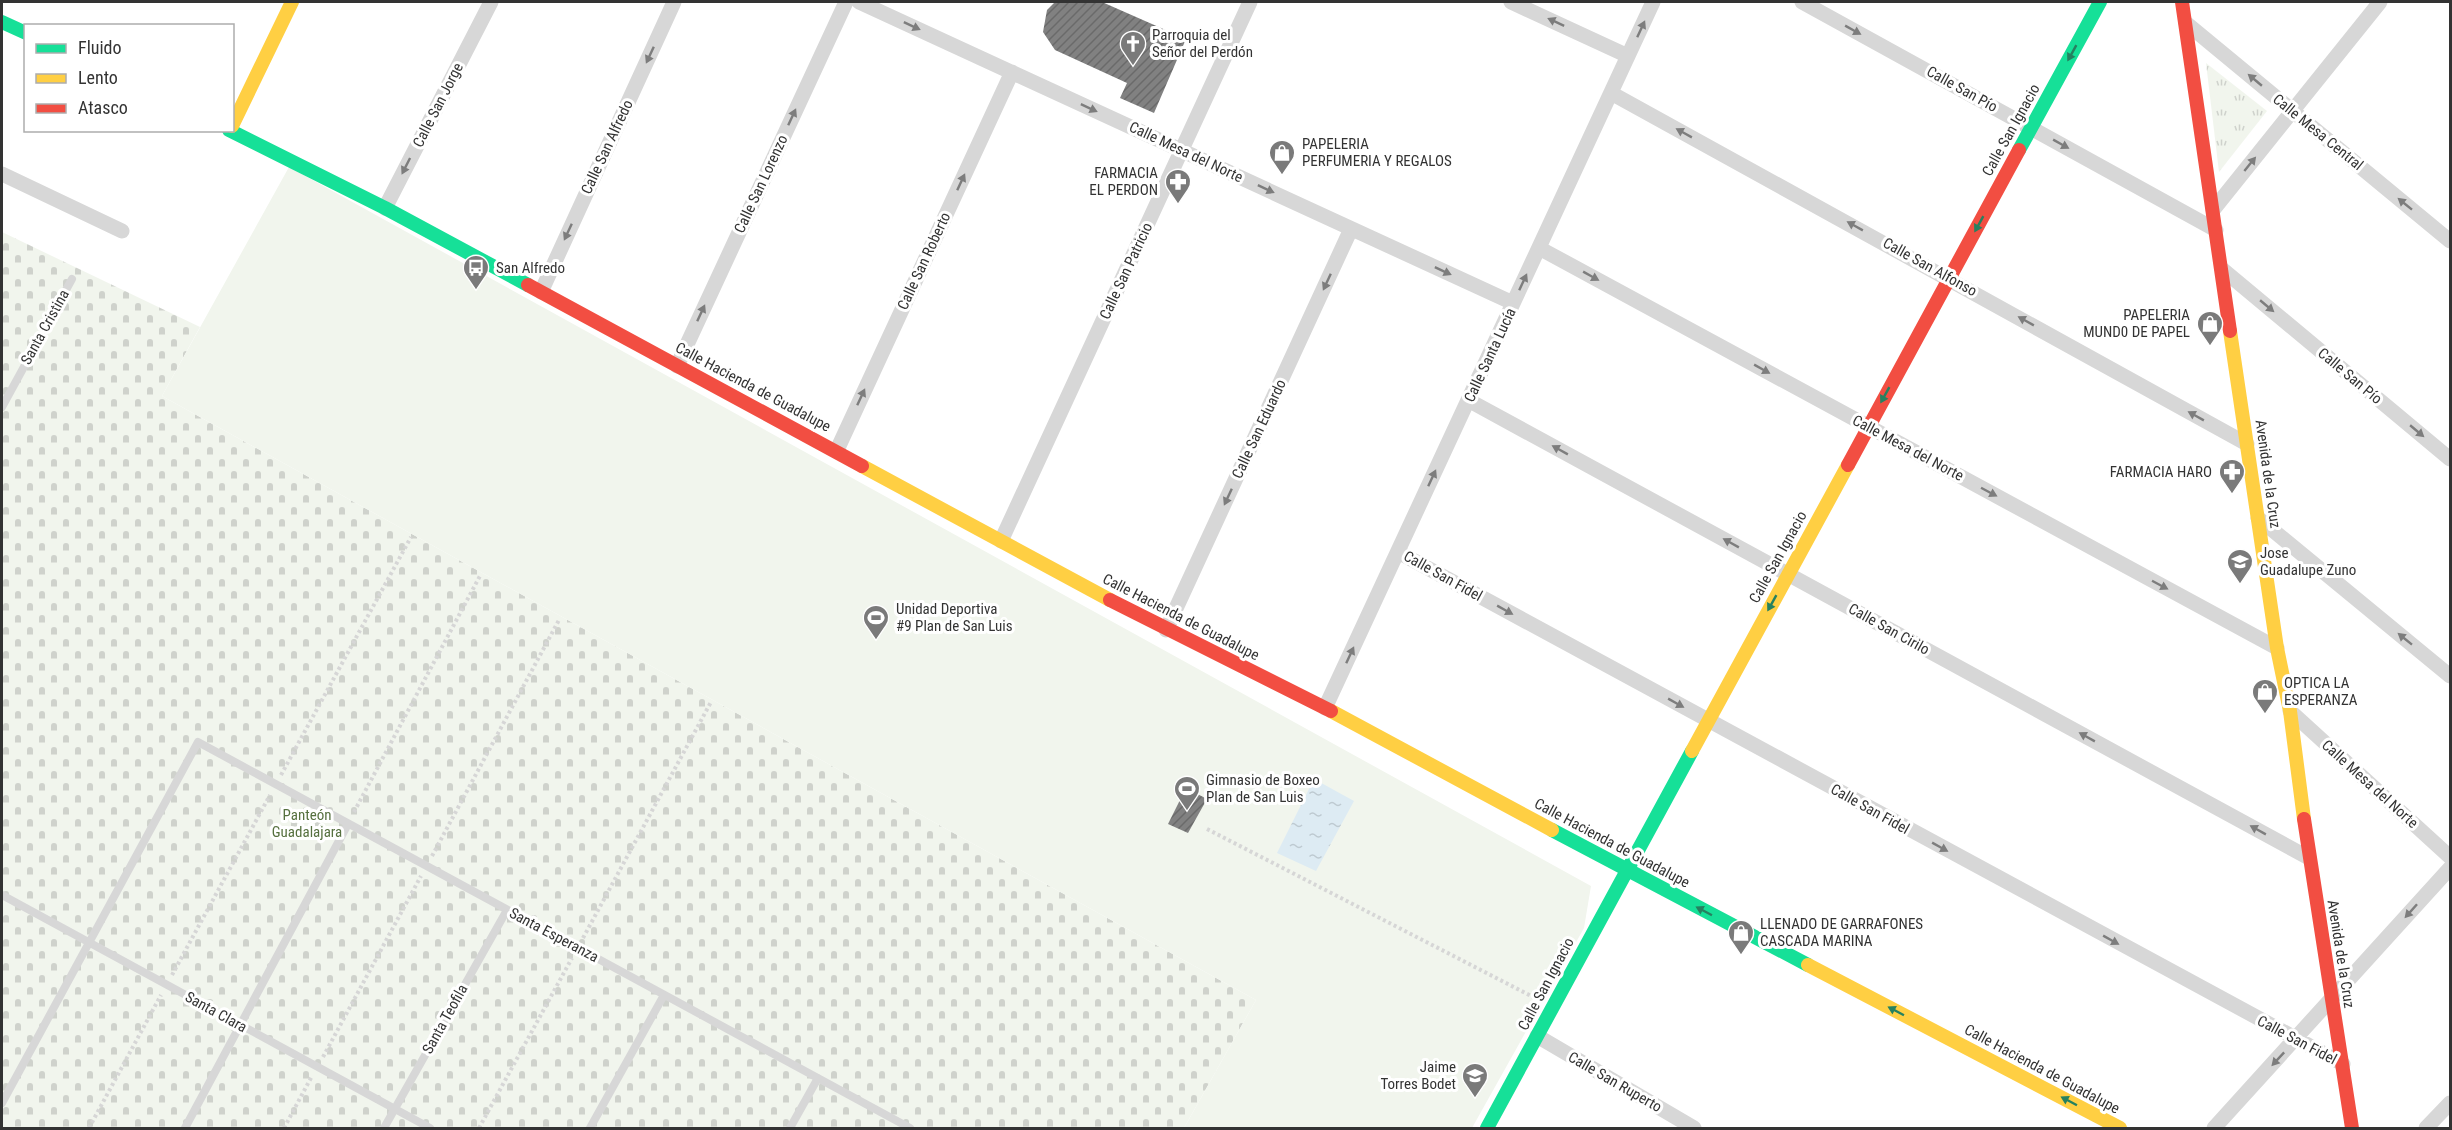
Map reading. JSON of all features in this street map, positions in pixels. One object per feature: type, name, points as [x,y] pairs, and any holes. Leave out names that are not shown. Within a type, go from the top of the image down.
[{"type":"street","points":[[234,122],[292,2]]},
{"type":"street","name":"Calle San Jorge","points":[[385,208],[490,2]]},
{"type":"street","name":"Calle San Alfredo","points":[[541,292],[674,2]]},
{"type":"street","name":"Calle San Lorenzo","points":[[677,366],[846,2]]},
{"type":"street","name":"Calle Mesa del Norte","points":[[859,2],[1514,303]]},
{"type":"street","name":"Calle San Patricio","points":[[1001,541],[1250,2]]},
{"type":"street","points":[[1511,2],[1628,56]]},
{"type":"street","name":"Calle Santa Lucía","points":[[1325,708],[1653,2]]},
{"type":"street","name":"Calle San Pío","points":[[1802,2],[2216,230]]},
{"type":"street","name":"Calle San Ignacio","points":[[1487,1128],[2100,2]]},
{"type":"street","name":"Avenida de la Cruz","points":[[2181,2],[2186,23],[2277,648],[2290,711],[2309,858],[2352,1128]]},
{"type":"street","points":[[2213,210],[2380,2]]},
{"type":"street","points":[[2,22],[24,32]]},
{"type":"street","name":"Calle Mesa Central","points":[[2186,23],[2451,241]]},
{"type":"street","name":"Calle San Roberto","points":[[837,450],[1012,72]]},
{"type":"street","name":"Calle San Alfonso","points":[[1611,93],[2247,444]]},
{"type":"street","name":"Calle Hacienda de Guadalupe","points":[[232,132],[385,208],[837,450],[1166,630],[1325,708],[1627,870],[2120,1128]]},
{"type":"street","points":[[2,174],[122,231]]},
{"type":"street","name":"Calle San Eduardo","points":[[1166,630],[1351,229]]},
{"type":"street","name":"Calle Mesa del Norte","points":[[1539,248],[2277,648]]},
{"type":"street","name":"Calle San Pío","points":[[2222,269],[2451,459]]},
{"type":"street","name":"Calle San Cirilo","points":[[1468,400],[2309,858]]},
{"type":"street","points":[[2258,518],[2451,676]]},
{"type":"street","name":"Calle San Fidel","points":[[1398,552],[2343,1064]]},
{"type":"street","name":"Calle Mesa del Norte","points":[[2290,711],[2451,857]]},
{"type":"street","points":[[2214,1128],[2451,868]]},
{"type":"street","name":"Calle San Ruperto","points":[[1537,1036],[1694,1128]]},
{"type":"street","points":[[2426,1128],[2451,1103]]},
{"type":"lane","name":"Santa Cristina","points":[[2,405],[72,279]]},
{"type":"lane","name":"Santa Esperanza","points":[[89,943],[198,742],[910,1128]]},
{"type":"lane","points":[[185,1128],[348,824]]},
{"type":"lane","name":"Santa Clara","points":[[2,895],[430,1128]]},
{"type":"lane","name":"Santa Teofila","points":[[384,1128],[507,910]]},
{"type":"lane","points":[[2,1103],[89,943]]},
{"type":"lane","points":[[590,1128],[664,995]]},
{"type":"lane","points":[[790,1128],[818,1078]]},
{"type":"path","points":[[89,1128],[411,537]]},
{"type":"path","points":[[348,824],[481,574]]},
{"type":"path","points":[[479,1128],[711,702]]},
{"type":"path","points":[[1207,829],[1520,991]]},
{"type":"green space","points":[[2206,63],[2267,111],[2219,172]]},
{"type":"green space","name":"Unidad Deportiva #9 Plan de San Luis","points":[[289,167],[1591,886],[1584,928],[1472,1128],[1184,1128],[1256,1000],[162,396]]},
{"type":"green space","name":"Panteón Guadalajara","points":[[2,232],[200,327],[162,396],[1256,1000],[1184,1128],[2,1128]]},
{"type":"water","points":[[1314,779],[1354,801],[1316,871],[1277,853]]},
{"type":"building","name":"Parroquia del Señor del Perdón","points":[[1055,2],[1102,2],[1186,39],[1154,113],[1120,98],[1127,83],[1055,50],[1043,32],[1047,10]]},
{"type":"building","name":"Gimnasio de Boxeo Plan de San Luis","points":[[1186,788],[1207,799],[1188,833],[1168,824]]},
{"type":"traffic: fast","points":[[2019,150],[2100,2]]},
{"type":"traffic: fast","points":[[2,22],[24,32]]},
{"type":"traffic: fast","points":[[233,132],[385,208],[528,285]]},
{"type":"traffic: fast","points":[[1487,1128],[1692,751]]},
{"type":"traffic: fast","points":[[1552,830],[1808,965]]},
{"type":"traffic: slow","points":[[234,122],[292,2]]},
{"type":"traffic: slow","points":[[2230,331],[2277,648],[2290,711],[2304,819]]},
{"type":"traffic: slow","points":[[1692,751],[1848,465]]},
{"type":"traffic: slow","points":[[862,466],[1110,600]]},
{"type":"traffic: slow","points":[[1331,711],[1552,830]]},
{"type":"traffic: slow","points":[[1808,965],[2120,1128]]},
{"type":"traffic: jam","points":[[2182,2],[2230,331]]},
{"type":"traffic: jam","points":[[1848,465],[2019,150]]},
{"type":"traffic: jam","points":[[528,285],[862,466]]},
{"type":"traffic: jam","points":[[1110,600],[1331,711]]},
{"type":"traffic: jam","points":[[2304,819],[2352,1128]]},
{"type":"place","name":"Parroquia del Señor del Perdón","points":[[1133,67]]},
{"type":"place","name":"PAPELERIA PERFUMERIA Y REGALOS","points":[[1282,176]]},
{"type":"place","name":"FARMACIA EL PERDON","points":[[1178,205]]},
{"type":"place","name":"San Alfredo","points":[[476,291]]},
{"type":"place","name":"PAPELERIA MUND0 DE PAPEL","points":[[2210,347]]},
{"type":"place","name":"FARMACIA HARO","points":[[2232,495]]},
{"type":"place","name":"Jose Guadalupe Zuno","points":[[2240,585]]},
{"type":"place","name":"Unidad Deportiva #9 Plan de San Luis","points":[[876,641]]},
{"type":"place","name":"OPTICA LA ESPERANZA","points":[[2265,715]]},
{"type":"place","name":"Gimnasio de Boxeo Plan de San Luis","points":[[1187,812]]},
{"type":"place","name":"LLENADO DE GARRAFONES CASCADA MARINA","points":[[1741,956]]},
{"type":"place","name":"Jaime Torres Bodet","points":[[1475,1099]]}]
